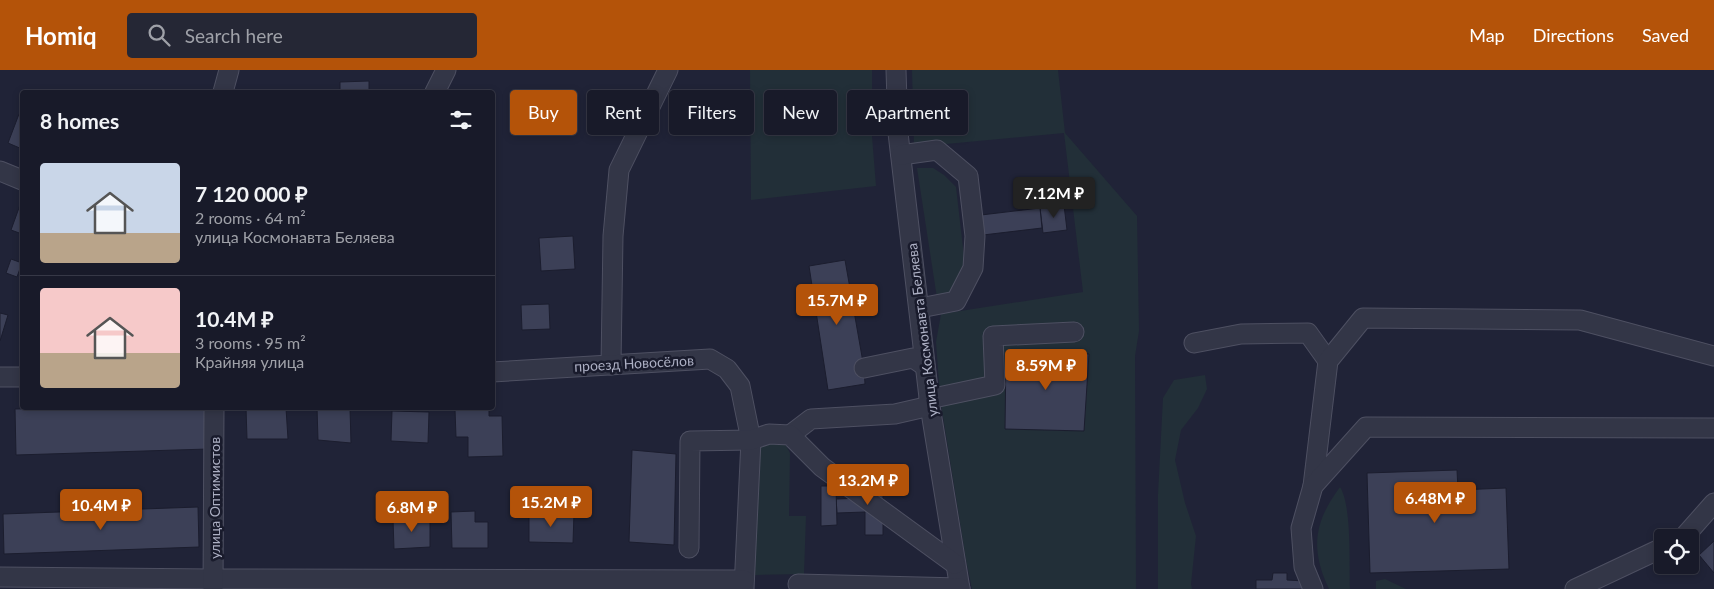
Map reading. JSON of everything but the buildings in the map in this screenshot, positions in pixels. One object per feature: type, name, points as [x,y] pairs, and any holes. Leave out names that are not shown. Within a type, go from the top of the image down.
[{"type":"street","points":[[224,90],[229,70]]},
{"type":"street","points":[[436,90],[446,70]]},
{"type":"street","points":[[611,365],[613,236],[619,170],[668,70]]},
{"type":"street","name":"улица Космонавта Беляева","points":[[896,70],[898,133],[920,308],[929,402],[960,588]]},
{"type":"street","points":[[901,155],[937,150],[968,176],[975,236],[973,268],[956,301],[920,308]]},
{"type":"street","points":[[0,171],[20,179]]},
{"type":"street","points":[[1313,589],[1304,567],[1302,528],[1313,486],[1328,361],[1363,318],[1580,320],[1714,356]]},
{"type":"street","points":[[689,548],[690,441],[751,440],[769,434],[790,435],[811,419],[895,414],[929,402],[995,385],[993,336],[1074,332]]},
{"type":"street","points":[[1194,343],[1241,334],[1308,332],[1328,361]]},
{"type":"street","points":[[864,368],[913,358],[925,366]]},
{"type":"street","name":"проезд Новосёлов","points":[[495,372],[710,359],[727,368],[740,386],[751,440],[744,584]]},
{"type":"street","points":[[0,377],[20,377]]},
{"type":"street","name":"улица Оптимистов","points":[[213,584],[214,410]]},
{"type":"street","points":[[1313,486],[1366,427],[1714,428]]},
{"type":"street","points":[[790,435],[822,467],[955,564]]},
{"type":"street","points":[[1691,529],[1714,503]]},
{"type":"street","points":[[1575,589],[1654,552]]},
{"type":"street","points":[[0,577],[213,584],[744,584]]},
{"type":"street","points":[[798,584],[960,588]]},
{"type":"shaded area","points":[[750,70],[872,70],[872,90],[847,90],[847,135],[872,135],[876,186],[751,200],[750,135],[754,135],[754,90],[750,90]]},
{"type":"shaded area","points":[[912,70],[1058,70],[1065,133],[1137,216],[1139,331],[1135,356],[1136,589],[972,589],[940,398],[936,342],[941,314],[1083,292],[1064,133],[914,147],[914,135],[968,135],[968,90],[913,90]]},
{"type":"shaded area","points":[[917,168],[933,168],[944,175],[956,187],[965,265],[950,294],[937,298]]},
{"type":"shaded area","points":[[1205,375],[1207,389],[1198,408],[1181,430],[1175,460],[1185,503],[1196,536],[1192,589],[1158,589],[1158,494],[1163,398],[1174,380]]},
{"type":"shaded area","points":[[783,440],[790,453],[789,516],[806,516],[804,574],[755,575],[757,453],[762,444]]},
{"type":"shaded area","points":[[1340,487],[1344,496],[1348,521],[1350,589],[1329,589],[1319,561],[1318,536],[1325,512]]},
{"type":"shaded area","points":[[1385,579],[1406,589],[1376,589],[1376,581]]}]
